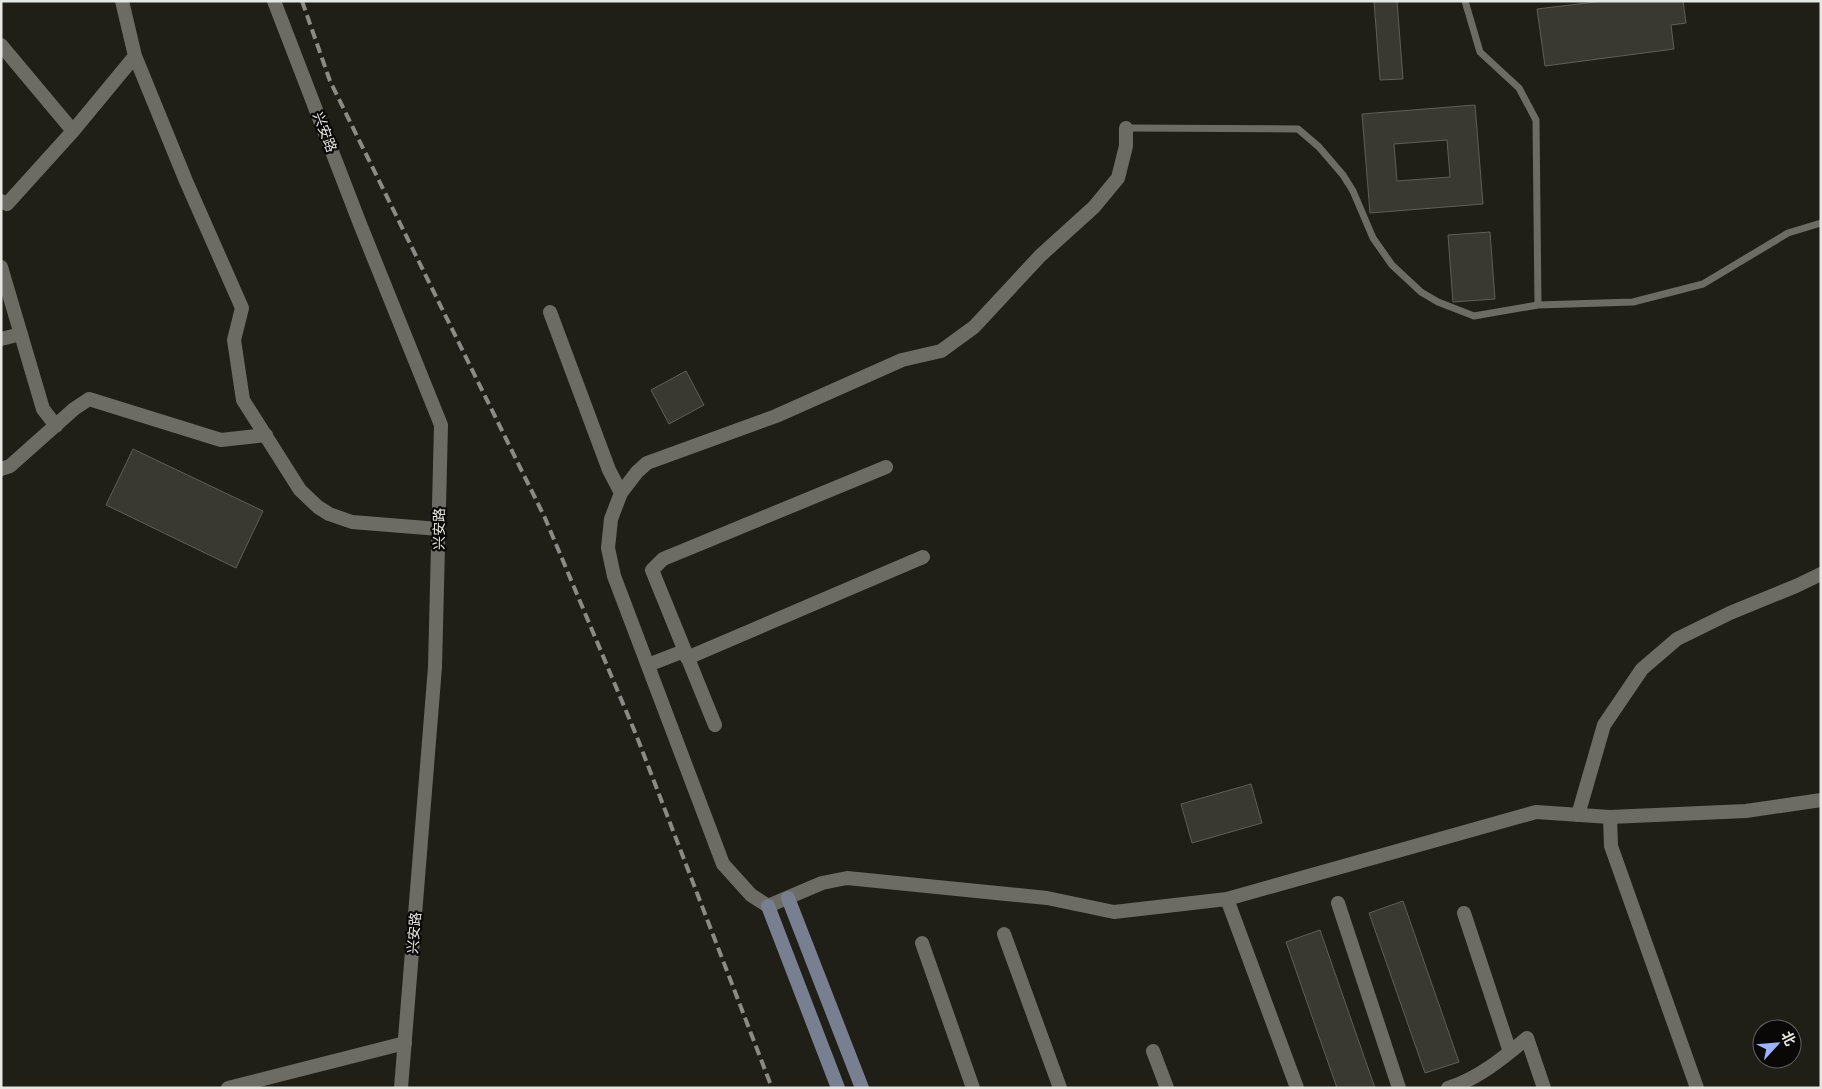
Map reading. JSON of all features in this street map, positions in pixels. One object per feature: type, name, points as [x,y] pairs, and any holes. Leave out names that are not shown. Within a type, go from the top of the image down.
[{"type":"main road","points":[[788,898],[862,1088]]},
{"type":"main road","points":[[768,906],[838,1088]]},
{"type":"street","name":"兴安路","points":[[274,1],[360,224],[441,425],[436,667],[401,1088]]},
{"type":"street","points":[[126,2],[135,56],[186,182],[242,308],[234,340],[243,400],[300,490],[313,503],[329,514],[352,522],[439,529]]},
{"type":"street","points":[[1,45],[73,131]]},
{"type":"street","points":[[1,200],[6,204],[73,131],[135,56]]},
{"type":"street","points":[[1126,128],[1126,146],[1118,178],[1094,208],[1040,256],[974,327],[941,351],[902,360],[776,416],[647,463],[621,493],[608,534],[610,562],[723,864],[751,894],[768,906],[822,883],[847,878],[1046,898],[1114,912],[1227,900],[1536,812],[1610,817],[1746,811],[1821,800]]},
{"type":"street","points":[[1,268],[4,285],[21,334],[43,409],[56,426]]},
{"type":"street","points":[[550,312],[609,470],[621,493]]},
{"type":"street","points":[[1,339],[21,334]]},
{"type":"street","points":[[1,468],[10,466],[74,409],[89,399],[220,440],[266,435]]},
{"type":"street","points":[[715,725],[652,570],[663,559],[886,467]]},
{"type":"street","points":[[648,665],[685,654],[923,557]]},
{"type":"street","points":[[1578,815],[1604,725],[1642,669],[1677,639],[1730,613],[1821,574]]},
{"type":"street","points":[[1610,817],[1611,846],[1697,1088]]},
{"type":"street","points":[[1227,900],[1297,1088]]},
{"type":"street","points":[[1338,903],[1399,1088]]},
{"type":"street","points":[[1464,913],[1510,1052]]},
{"type":"street","points":[[1004,934],[1060,1088]]},
{"type":"street","points":[[922,943],[973,1088]]},
{"type":"street","points":[[1448,1088],[1462,1084],[1510,1052],[1527,1038],[1544,1088]]},
{"type":"street","points":[[228,1088],[405,1043]]},
{"type":"street","points":[[1154,1051],[1166,1088]]},
{"type":"lane","points":[[1465,1],[1480,52],[1519,88],[1536,120],[1538,305]]},
{"type":"lane","points":[[1126,128],[1298,130],[1319,147],[1337,168],[1353,191],[1367,225],[1380,249],[1392,265],[1421,292],[1447,306],[1474,316],[1538,305],[1633,302],[1703,284],[1788,232],[1821,223]]},
{"type":"building","points":[[1374,1],[1397,1],[1403,79],[1380,80]]},
{"type":"building","points":[[1603,1],[1683,1],[1686,23],[1671,25],[1674,49],[1545,66],[1537,9]]},
{"type":"building","points":[[1475,105],[1483,204],[1370,213],[1362,114]],"holes":[[[1447,140],[1450,177],[1397,181],[1394,144]]]},
{"type":"building","points":[[1490,232],[1495,299],[1453,302],[1448,235]]},
{"type":"building","points":[[686,371],[704,405],[669,424],[651,390]]},
{"type":"building","points":[[133,449],[263,511],[236,568],[106,505]]},
{"type":"building","points":[[1251,784],[1262,823],[1192,843],[1181,804]]},
{"type":"building","points":[[1403,901],[1459,1062],[1425,1073],[1369,913]]},
{"type":"building","points":[[1320,930],[1375,1088],[1337,1088],[1286,942]]},
{"type":"railway","points":[[302,1],[330,81],[545,518],[637,737],[772,1088]]}]
